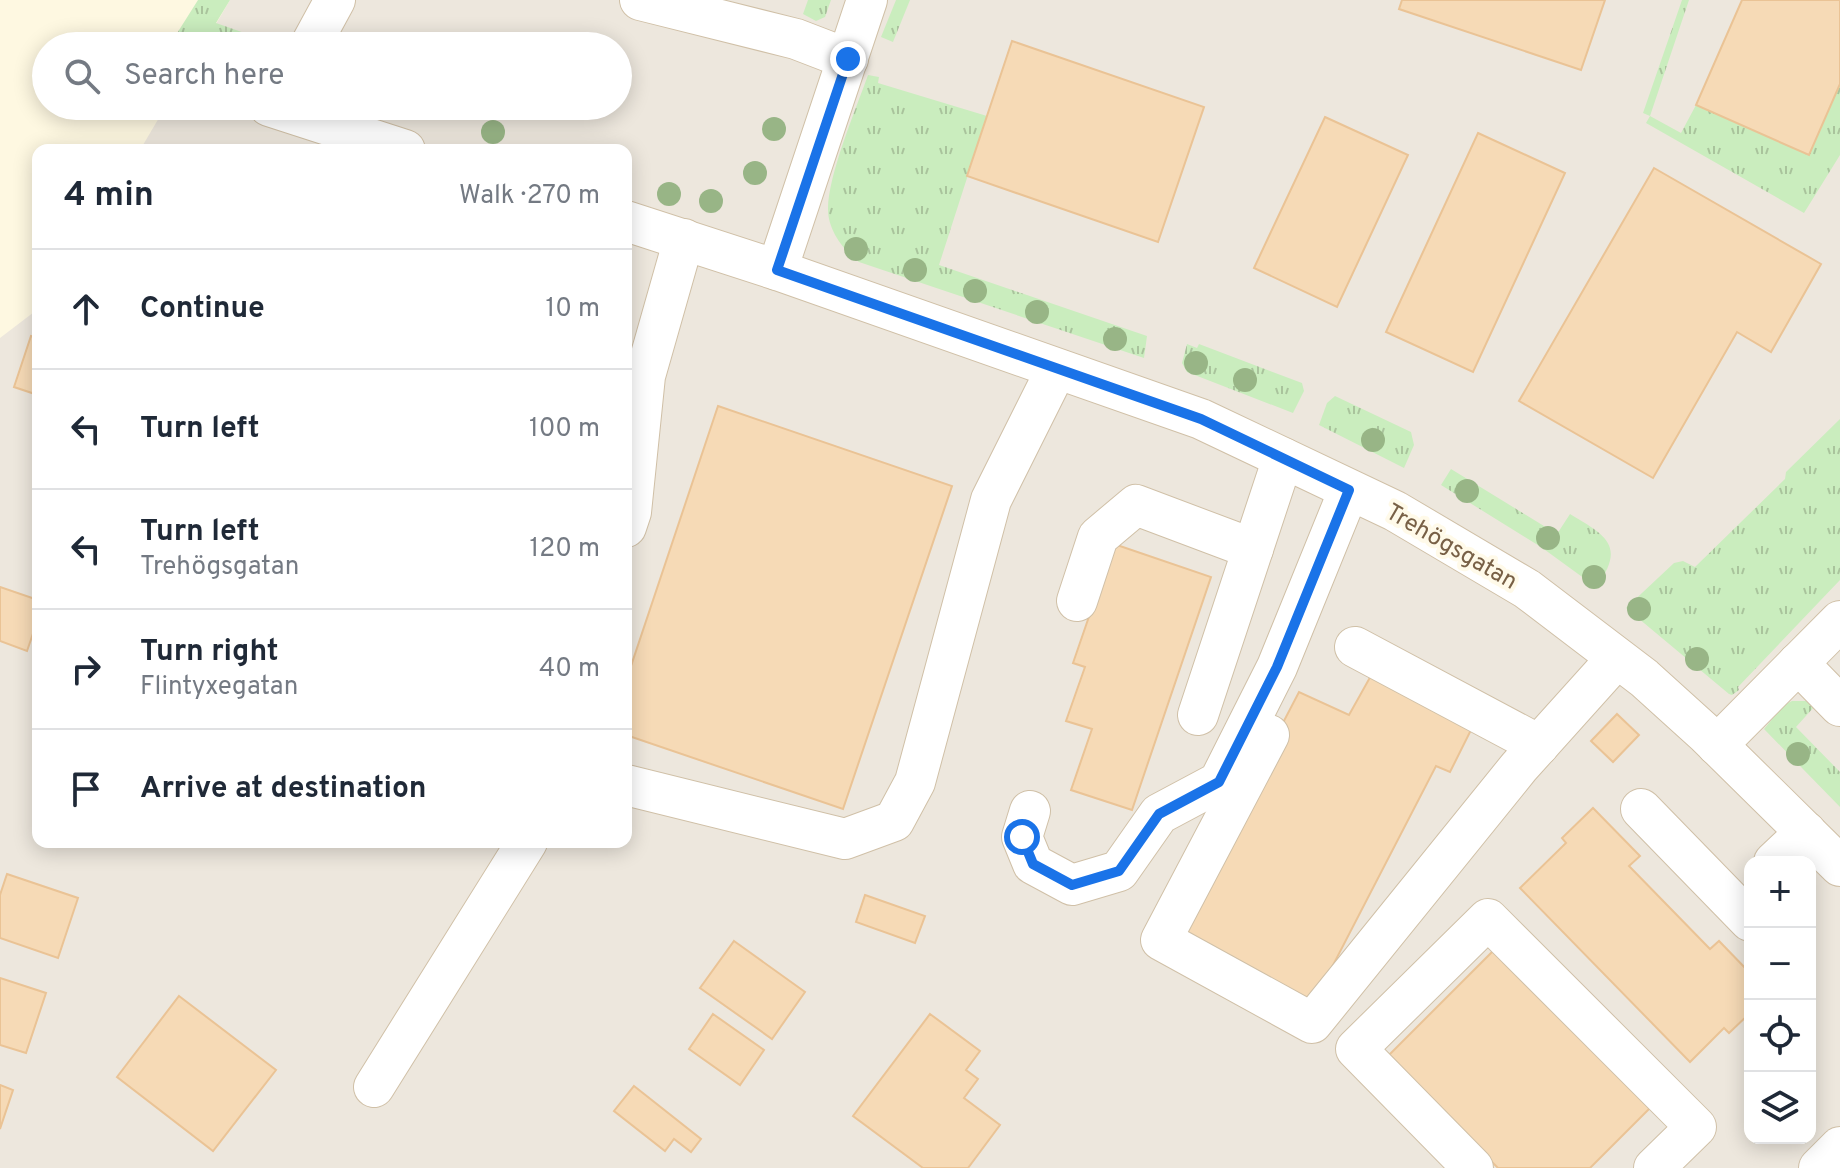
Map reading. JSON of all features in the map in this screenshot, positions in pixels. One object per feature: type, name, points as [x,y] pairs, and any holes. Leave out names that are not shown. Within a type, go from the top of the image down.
[{"type":"street","points":[[318,32],[335,0]]},
{"type":"street","points":[[640,0],[796,39],[848,59]]},
{"type":"street","points":[[777,270],[867,0]]},
{"type":"street","points":[[316,120],[387,144]]},
{"type":"street","name":"Trehögsgatan","points":[[632,223],[777,270],[1201,419],[1395,511],[1527,589],[1644,678],[1840,866]]},
{"type":"street","points":[[632,502],[645,376],[684,239]]},
{"type":"street","points":[[632,786],[845,839],[894,821],[915,782],[991,500],[1056,370]]},
{"type":"street","points":[[1198,715],[1283,458]]},
{"type":"street","points":[[1030,811],[1022,837],[1033,864],[1072,885],[1119,871],[1159,814],[1219,782],[1277,667],[1349,490]]},
{"type":"street","points":[[1077,601],[1098,537],[1136,505],[1253,549]]},
{"type":"street","points":[[1717,745],[1840,621]]},
{"type":"street","points":[[1355,647],[1539,745]]},
{"type":"street","points":[[1269,735],[1161,940],[1312,1023],[1539,745],[1617,658]]},
{"type":"street","points":[[1798,663],[1840,706]]},
{"type":"street","points":[[1641,809],[1744,902]]},
{"type":"street","points":[[1780,856],[1806,832]]},
{"type":"street","points":[[374,1087],[523,848]]},
{"type":"street","points":[[1473,1168],[1356,1049],[1488,919],[1696,1127],[1654,1168]]},
{"type":"shaded area","points":[[230,0],[1840,0],[1840,1168],[0,1168],[0,338],[32,314],[32,848],[632,848],[632,144],[144,144],[158,120],[632,120],[632,32],[211,32]]},
{"type":"green space","points":[[198,0],[230,0],[216,23],[242,32],[178,32]]},
{"type":"green space","points":[[808,0],[831,0],[825,17],[816,21],[803,14]]},
{"type":"green space","points":[[896,0],[910,0],[893,42],[881,37]]},
{"type":"green space","points":[[1682,0],[1689,0],[1650,116],[1643,113]]},
{"type":"green space","points":[[868,75],[879,77],[878,83],[987,116],[939,265],[1147,336],[1144,358],[859,262],[847,252],[831,224],[829,195]]},
{"type":"green space","points":[[1840,84],[1840,155],[1804,213],[1646,123],[1650,116],[1681,133],[1696,105],[1809,154]]},
{"type":"green space","points":[[1187,344],[1197,348],[1199,344],[1302,383],[1304,391],[1293,413],[1187,372],[1182,363]]},
{"type":"green space","points":[[1335,396],[1411,432],[1414,445],[1404,468],[1319,425],[1327,403]]},
{"type":"green space","points":[[1840,419],[1840,580],[1738,687],[1739,690],[1729,694],[1626,608],[1674,563],[1683,561],[1695,567],[1785,479],[1786,472]]},
{"type":"green space","points":[[1451,469],[1557,534],[1570,514],[1594,529],[1608,543],[1611,552],[1605,573],[1596,587],[1541,547],[1441,485]]},
{"type":"green space","points":[[1792,701],[1806,701],[1814,707],[1796,727],[1840,772],[1840,807],[1764,729],[1784,705]]},
{"type":"building","points":[[1402,0],[1605,0],[1581,70],[1399,9]]},
{"type":"building","points":[[1742,0],[1840,0],[1840,84],[1809,155],[1696,105]]},
{"type":"building","points":[[1012,41],[1204,107],[1158,242],[967,176]]},
{"type":"building","points":[[1325,117],[1408,155],[1337,307],[1254,268]]},
{"type":"building","points":[[1478,133],[1565,173],[1473,372],[1386,332]]},
{"type":"building","points":[[1654,168],[1821,264],[1771,352],[1737,332],[1653,478],[1519,401]]},
{"type":"building","points":[[31,336],[32,336],[32,393],[14,387]]},
{"type":"building","points":[[718,406],[952,486],[843,809],[632,737],[632,663]]},
{"type":"building","points":[[1114,544],[1211,577],[1132,810],[1071,790],[1092,729],[1066,721],[1085,667],[1073,663]]},
{"type":"building","points":[[0,587],[32,598],[32,636],[27,651],[0,641]]},
{"type":"building","points":[[1373,672],[1473,726],[1450,772],[1436,766],[1314,1002],[1175,930],[1299,692],[1349,715]]},
{"type":"building","points":[[1617,714],[1639,735],[1613,762],[1591,741]]},
{"type":"building","points":[[1593,808],[1640,856],[1629,866],[1710,949],[1719,941],[1744,967],[1744,1019],[1729,1033],[1724,1028],[1690,1062],[1520,888],[1566,843],[1562,838]]},
{"type":"building","points":[[7,874],[78,898],[58,958],[0,938],[0,895]]},
{"type":"building","points":[[865,895],[925,916],[915,943],[856,922]]},
{"type":"building","points":[[734,941],[805,992],[772,1039],[700,988]]},
{"type":"building","points":[[1497,947],[1654,1104],[1590,1168],[1498,1168],[1387,1057]]},
{"type":"building","points":[[0,978],[46,993],[26,1053],[0,1045]]},
{"type":"building","points":[[179,996],[276,1070],[213,1151],[117,1077]]},
{"type":"building","points":[[713,1014],[764,1050],[740,1085],[689,1049]]},
{"type":"building","points":[[930,1014],[980,1051],[966,1070],[978,1079],[964,1098],[1000,1125],[968,1168],[923,1168],[853,1116]]},
{"type":"building","points":[[0,1085],[13,1090],[0,1129]]},
{"type":"building","points":[[634,1086],[701,1139],[691,1152],[674,1139],[665,1151],[614,1111]]},
{"type":"route","points":[[848,59],[777,270],[1201,419],[1349,490],[1277,667],[1219,782],[1159,814],[1119,871],[1072,885],[1033,864],[1022,837]]}]
